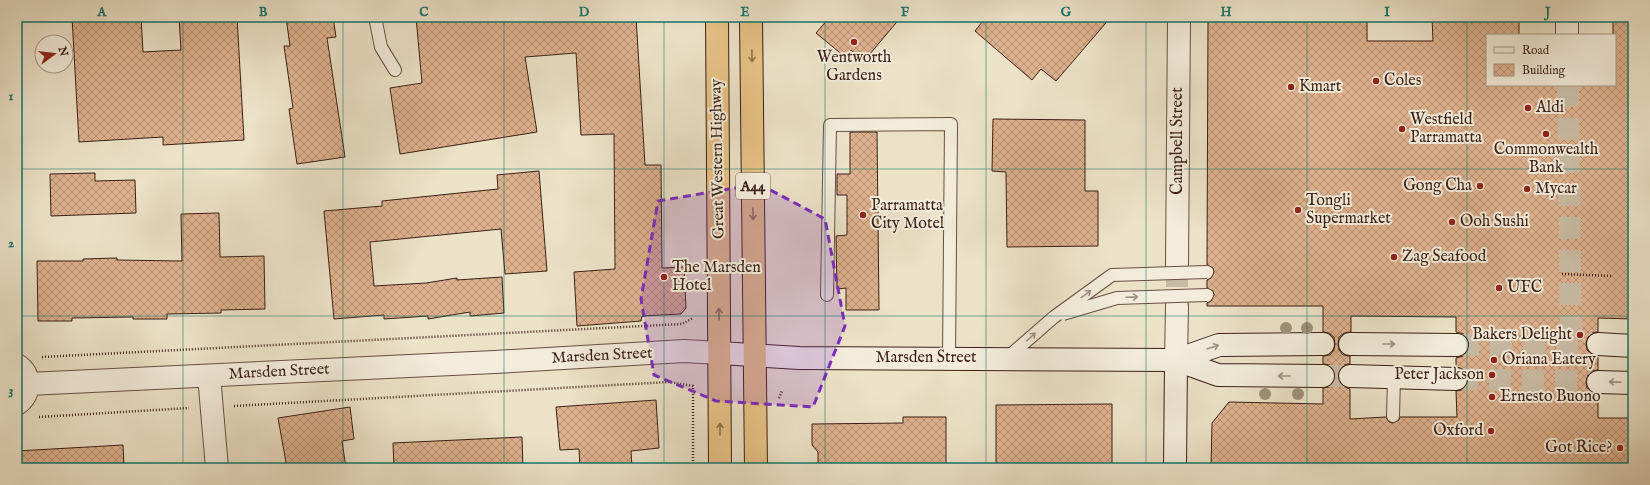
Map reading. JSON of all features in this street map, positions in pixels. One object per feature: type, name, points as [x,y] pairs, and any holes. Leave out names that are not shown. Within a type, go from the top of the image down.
[{"type":"highway","name":"Great Western Highway","points":[[717,17],[720,468]]},
{"type":"highway","name":"A44","points":[[751,17],[756,468]]},
{"type":"main road","name":"Campbell Street","points":[[1177,265],[1179,17]]},
{"type":"main road","points":[[1176,468],[1177,306]]},
{"type":"main road","name":"Marsden Street","points":[[1176,360],[1219,345],[1323,344]]},
{"type":"main road","points":[[1350,344],[1457,344]]},
{"type":"main road","points":[[1598,344],[1633,346]]},
{"type":"main road","name":"Marsden Street","points":[[28,384],[503,362],[684,351],[799,358],[1176,360],[1218,375],[1323,376]]},
{"type":"main road","points":[[17,365],[21,367],[26,374],[28,384],[24,397],[25,411]]},
{"type":"main road","points":[[209,376],[217,468]]},
{"type":"main road","points":[[1350,376],[1456,379]]},
{"type":"main road","points":[[1598,382],[1633,383]]},
{"type":"lane","points":[[375,17],[381,47],[395,70]]},
{"type":"lane","points":[[826,295],[830,125],[951,124],[949,358]]},
{"type":"lane","points":[[1007,358],[1054,317],[1112,275],[1207,272]]},
{"type":"lane","points":[[1054,317],[1118,298],[1207,295]]},
{"type":"lane","points":[[1393,416],[1394,377]]},
{"type":"path","points":[[1562,274],[1612,276]]},
{"type":"path","name":"Marsden Street","points":[[41,357],[682,324],[693,318]]},
{"type":"path","name":"Marsden Street","points":[[25,411],[211,407],[669,382],[692,386],[693,468]]},
{"type":"highlighted area","points":[[759,184],[825,219],[845,326],[813,407],[716,401],[654,375],[641,299],[658,201]]},
{"type":"building","points":[[72,17],[141,17],[143,52],[181,50],[179,17],[237,17],[244,140],[163,145],[163,137],[79,142]]},
{"type":"building","points":[[286,17],[333,17],[336,37],[327,38],[345,157],[297,164],[289,109],[293,108],[284,46],[290,46]]},
{"type":"building","points":[[416,17],[636,17],[645,165],[661,165],[662,268],[684,267],[686,308],[681,314],[642,316],[641,321],[577,326],[574,272],[615,269],[614,134],[581,135],[576,53],[525,57],[537,132],[400,154],[390,88],[422,83]]},
{"type":"building","name":"Wentworth Gardens","points":[[830,17],[901,17],[864,61],[851,50],[845,57],[816,33]]},
{"type":"building","points":[[986,17],[1111,17],[1056,81],[1041,69],[1032,80],[975,31]]},
{"type":"building","name":"Westfield Parramatta","points":[[1208,17],[1367,17],[1367,41],[1433,41],[1432,17],[1519,17],[1519,34],[1486,34],[1486,86],[1616,86],[1616,34],[1613,34],[1613,17],[1633,17],[1633,319],[1598,318],[1598,332],[1592,333],[1588,337],[1586,344],[1587,350],[1591,354],[1598,357],[1598,370],[1592,371],[1588,375],[1586,382],[1587,388],[1591,392],[1598,394],[1598,418],[1633,418],[1633,468],[1211,468],[1212,423],[1229,402],[1323,404],[1323,388],[1329,387],[1334,383],[1335,376],[1334,370],[1330,365],[1323,364],[1323,356],[1330,355],[1334,350],[1335,344],[1334,337],[1329,333],[1323,332],[1323,306],[1207,306],[1207,303],[1211,301],[1214,295],[1213,291],[1207,288],[1207,280],[1211,278],[1214,272],[1213,268],[1207,265]],"holes":[[[1351,316],[1456,317],[1456,332],[1464,334],[1468,339],[1469,345],[1468,352],[1463,356],[1456,358],[1456,367],[1463,369],[1467,373],[1468,379],[1466,386],[1462,390],[1456,391],[1457,417],[1400,417],[1399,420],[1393,423],[1389,422],[1386,417],[1350,419],[1350,389],[1343,386],[1339,382],[1338,376],[1340,369],[1344,365],[1350,364],[1350,356],[1343,355],[1339,350],[1338,344],[1339,337],[1344,333],[1351,332]]]},
{"type":"building","points":[[993,119],[1085,120],[1085,191],[1098,191],[1098,246],[1007,247],[1006,172],[992,171]]},
{"type":"building","name":"Parramatta City Motel","points":[[850,132],[877,132],[879,310],[846,310],[846,288],[837,289],[836,236],[847,235],[847,195],[837,195],[837,174],[850,174]]},
{"type":"building","points":[[539,171],[547,271],[505,274],[501,229],[370,242],[374,286],[426,283],[457,278],[457,280],[502,277],[504,313],[470,316],[470,312],[428,319],[428,316],[384,319],[384,315],[334,319],[324,211],[382,206],[382,201],[498,189],[497,175]]},
{"type":"building","points":[[95,173],[95,181],[135,180],[136,213],[51,216],[50,174]]},
{"type":"building","points":[[219,213],[220,257],[264,256],[265,309],[221,310],[221,313],[167,314],[167,319],[133,319],[133,317],[72,318],[72,321],[38,321],[37,261],[83,261],[83,259],[117,258],[117,260],[182,261],[181,214]]},
{"type":"building","points":[[656,400],[659,448],[631,451],[632,468],[580,468],[579,449],[560,450],[556,407]]},
{"type":"building","points":[[1112,404],[1112,468],[996,468],[996,405]]},
{"type":"building","points":[[350,407],[354,439],[342,441],[346,468],[287,468],[278,418]]},
{"type":"building","points":[[903,417],[946,417],[946,468],[818,468],[818,452],[812,445],[812,424],[903,423]]},
{"type":"building","points":[[522,437],[523,468],[394,468],[393,443]]},
{"type":"building","points":[[123,445],[124,468],[17,468],[17,451]]},
{"type":"tunnel","points":[[1568,86],[1571,345]]},
{"type":"tunnel","points":[[1177,265],[1177,306]]},
{"type":"tunnel","points":[[1457,345],[1598,344]]},
{"type":"tunnel","points":[[1323,376],[1350,376]]},
{"type":"tunnel","points":[[1456,379],[1598,382]]},
{"type":"place","name":"Wentworth Gardens","points":[[854,42]]},
{"type":"place","name":"Coles","points":[[1376,81]]},
{"type":"place","name":"Kmart","points":[[1291,87]]},
{"type":"place","name":"Aldi","points":[[1528,108]]},
{"type":"place","name":"Westfield Parramatta","points":[[1402,129]]},
{"type":"place","name":"Commonwealth Bank","points":[[1546,134]]},
{"type":"place","name":"Gong Cha","points":[[1480,186]]},
{"type":"place","name":"Mycar","points":[[1527,189]]},
{"type":"place","name":"Tongli Supermarket","points":[[1298,210]]},
{"type":"place","name":"Parramatta City Motel","points":[[863,215]]},
{"type":"place","name":"Ooh Sushi","points":[[1452,222]]},
{"type":"place","name":"Zag Seafood","points":[[1394,257]]},
{"type":"place","name":"The Marsden Hotel","points":[[664,277]]},
{"type":"place","name":"UFC","points":[[1499,288]]},
{"type":"place","name":"Bakers Delight","points":[[1580,335]]},
{"type":"place","name":"Oriana Eatery","points":[[1494,360]]},
{"type":"place","name":"Peter Jackson","points":[[1492,375]]},
{"type":"place","name":"Ernesto Buono","points":[[1492,397]]},
{"type":"place","name":"Oxford","points":[[1491,431]]},
{"type":"place","name":"Got Rice?","points":[[1620,448]]}]
